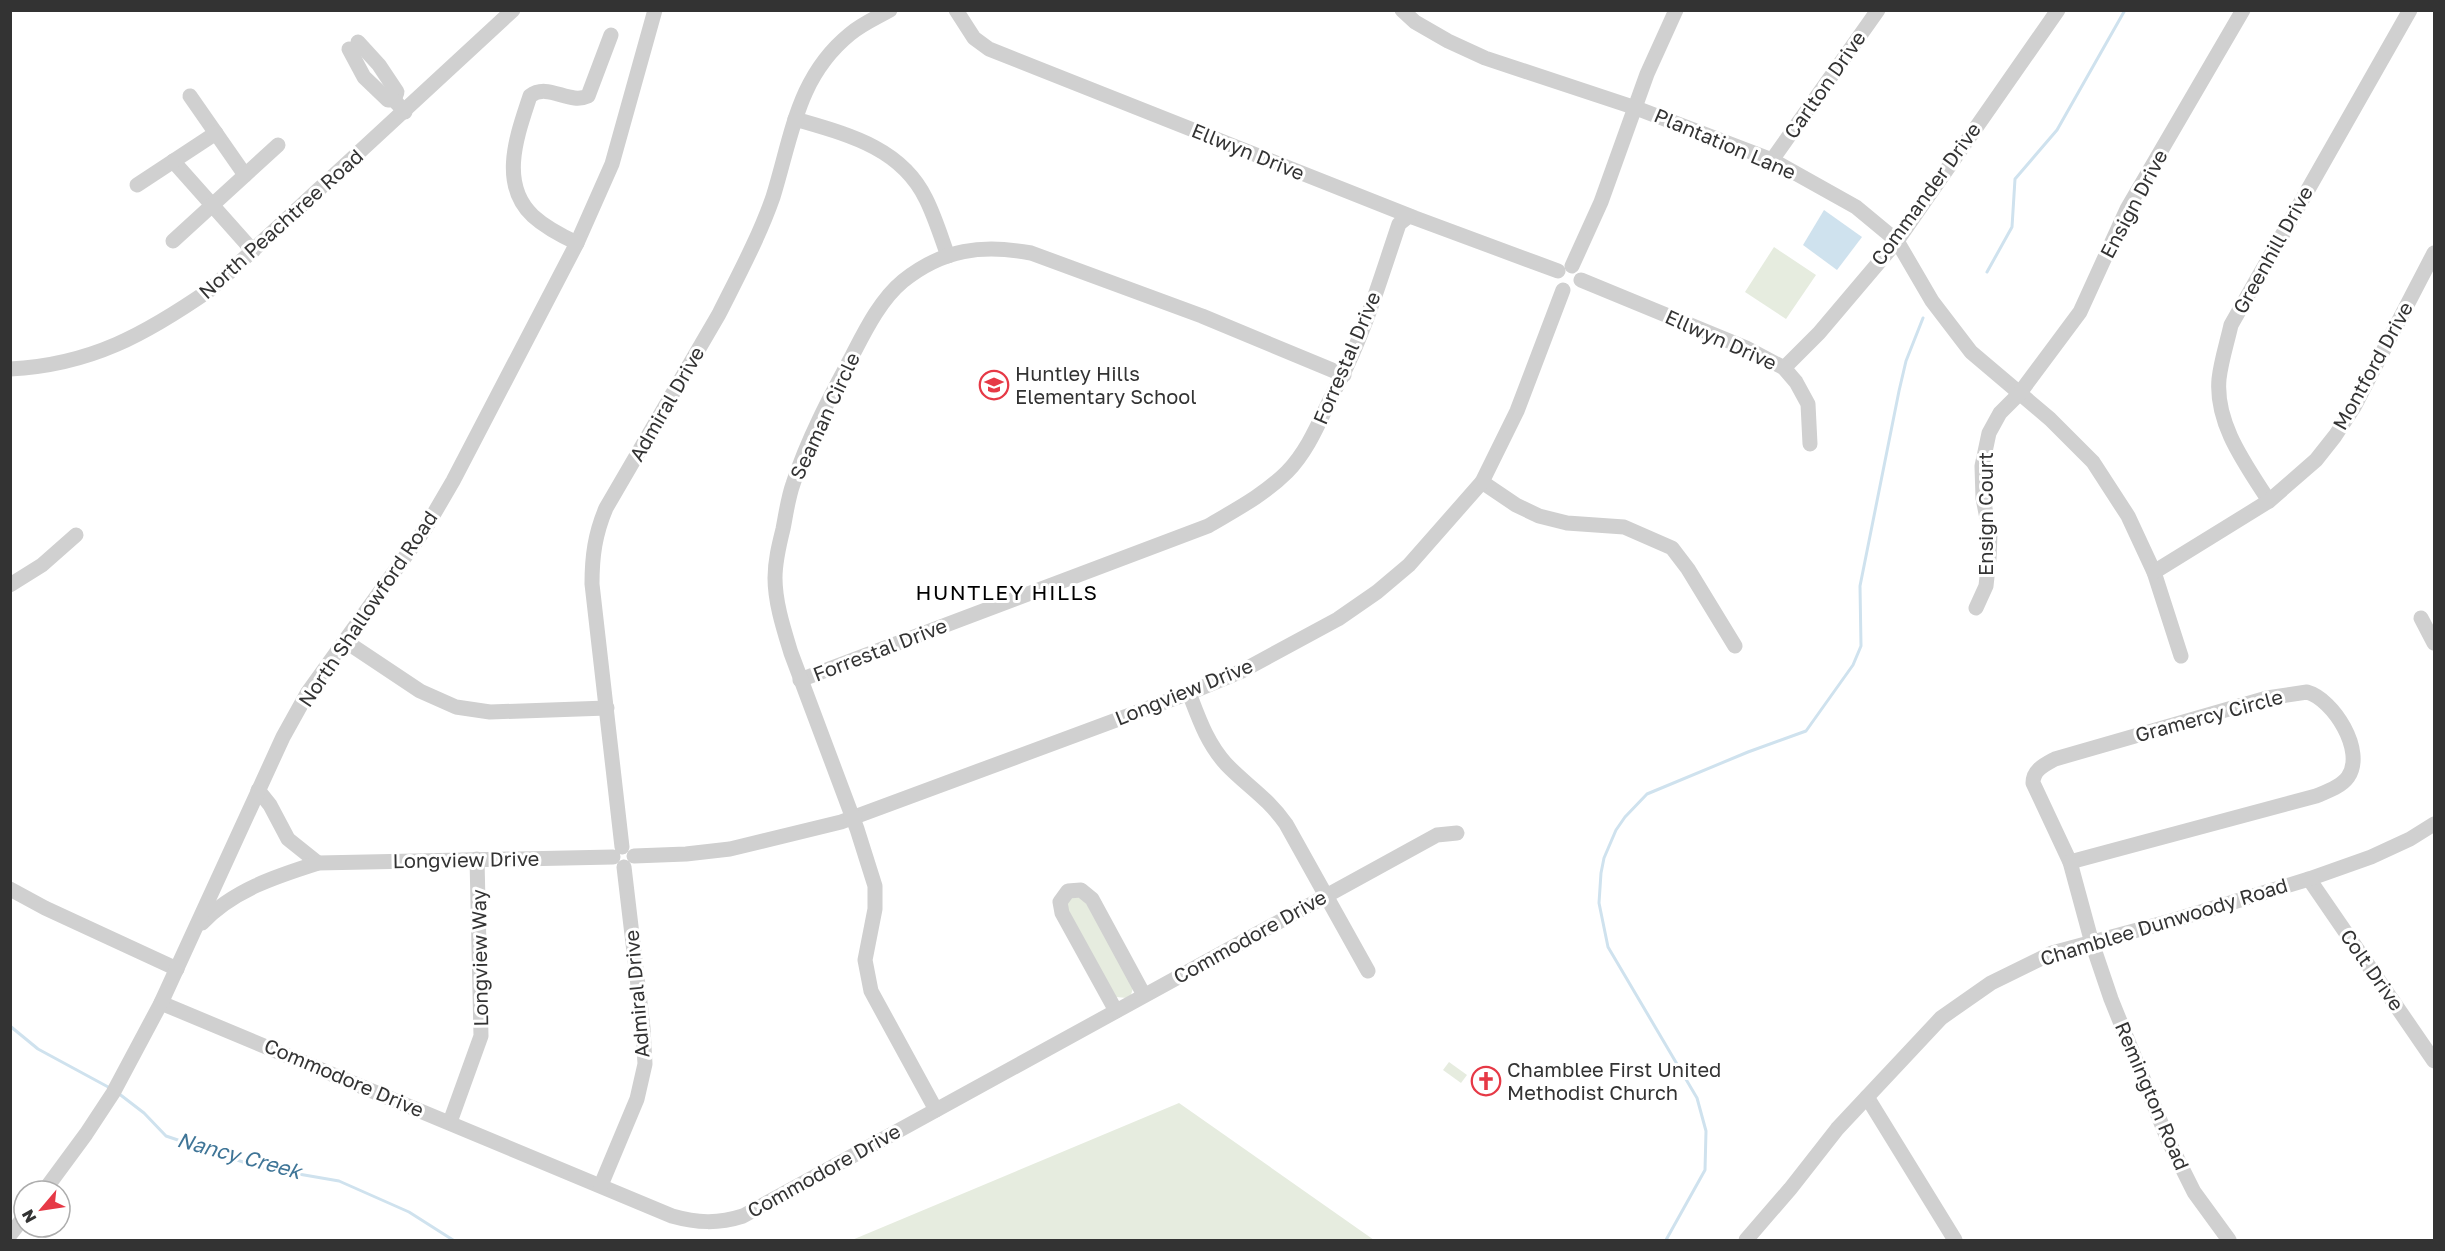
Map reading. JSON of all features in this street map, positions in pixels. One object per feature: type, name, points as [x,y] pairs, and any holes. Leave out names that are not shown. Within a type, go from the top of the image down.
[{"type":"street","name":"North Peachtree Road","points":[[10,369],[54,365],[90,355],[123,342],[164,321],[211,289],[513,10]]},
{"type":"street","name":"North Shallowford Road","points":[[53,1179],[115,1089],[161,1003],[283,737],[308,692],[407,557],[436,510],[577,243],[612,164],[655,10]]},
{"type":"street","name":"Admiral Drive","points":[[601,1185],[637,1099],[645,1064],[643,1028],[592,584],[592,555],[599,524],[735,282],[768,210],[795,119],[813,74],[830,51],[850,33],[890,10]]},
{"type":"street","name":"Ellwyn Drive","points":[[956,10],[974,38],[989,50],[1409,216],[1565,269]]},
{"type":"street","name":"Plantation Lane","points":[[1402,10],[1418,16],[1485,58],[1636,108],[1772,160],[1856,207],[1897,241],[1932,301],[1971,352],[2050,419],[2093,462],[2128,516],[2154,572],[2181,656]]},
{"type":"street","points":[[1565,269],[1579,272],[1581,280],[1574,290],[1563,290],[1556,283],[1601,202],[1647,74],[1676,10]]},
{"type":"street","name":"Carlton Drive","points":[[1772,160],[1878,10]]},
{"type":"street","name":"Commander Drive","points":[[1784,368],[1819,333],[1897,241],[2058,10]]},
{"type":"street","name":"Ensign Drive","points":[[2019,394],[2080,312],[2127,209],[2243,10]]},
{"type":"street","name":"Greenhill Drive","points":[[2269,501],[2236,449],[2222,413],[2219,381],[2231,325],[2410,10]]},
{"type":"street","points":[[577,243],[532,215],[526,206],[516,183],[514,142],[530,96],[535,92],[544,91],[580,99],[588,96],[611,35]]},
{"type":"street","points":[[353,46],[364,77],[388,100],[394,100],[405,112]]},
{"type":"street","points":[[190,96],[245,175]]},
{"type":"street","points":[[795,119],[852,136],[881,150],[895,160],[908,172],[926,198],[948,256]]},
{"type":"street","points":[[137,184],[216,133]]},
{"type":"street","points":[[173,241],[278,145]]},
{"type":"street","points":[[173,161],[253,251]]},
{"type":"street","name":"Forrestal Drive","points":[[800,680],[1208,526],[1244,505],[1287,472],[1303,453],[1317,429],[1344,375],[1368,316],[1399,224],[1409,216]]},
{"type":"street","name":"Seaman Circle","points":[[936,1110],[871,992],[866,973],[866,947],[874,918],[876,898],[869,864],[800,680],[783,625],[775,580],[776,561],[793,485],[825,408],[877,313],[903,282],[930,264],[948,256],[983,248],[1001,247],[1031,253],[1202,316],[1344,375]]},
{"type":"street","name":"Montford Drive","points":[[2154,572],[2269,501],[2316,460],[2354,407],[2434,253]]},
{"type":"street","name":"Ellwyn Drive","points":[[1581,280],[1746,348],[1784,368],[1796,382],[1808,404],[1810,444]]},
{"type":"street","name":"Longview Drive","points":[[196,929],[213,912],[243,892],[276,876],[318,863],[686,854],[730,849],[811,831],[852,818],[1189,693],[1242,671],[1338,619],[1377,592],[1409,565],[1482,482],[1517,411],[1563,290]]},
{"type":"street","name":"Ensign Court","points":[[1976,608],[1986,586],[1989,558],[1990,534],[1983,488],[1983,449],[2000,413],[2019,394]]},
{"type":"street","points":[[1482,482],[1516,505],[1539,516],[1567,523],[1624,527],[1672,548],[1688,569],[1735,646]]},
{"type":"street","points":[[10,585],[42,565],[76,535]]},
{"type":"street","points":[[2421,618],[2434,643]]},
{"type":"street","points":[[345,641],[420,691],[456,707],[490,712],[607,708]]},
{"type":"street","name":"Gramercy Circle","points":[[2070,862],[2316,796],[2342,782],[2355,770],[2346,730],[2316,691],[2307,692],[2267,698],[2055,759],[2031,774],[2036,792],[2070,862],[2092,943]]},
{"type":"street","points":[[1189,693],[1200,723],[1215,751],[1279,813],[1327,895],[1368,972]]},
{"type":"street","points":[[258,790],[270,805],[288,839],[318,863]]},
{"type":"street","name":"Chamblee Dunwoody Road","points":[[1746,1240],[1783,1198],[1837,1129],[1941,1018],[1991,983],[2052,953],[2309,879],[2371,857],[2410,839],[2434,824]]},
{"type":"street","name":"Commodore Drive","points":[[161,1003],[672,1216],[693,1222],[717,1222],[735,1219],[1437,835],[1457,833]]},
{"type":"street","name":"Longview Way","points":[[450,1122],[481,1036],[477,859]]},
{"type":"street","name":"Colt Drive","points":[[2309,879],[2434,1061]]},
{"type":"street","points":[[10,889],[45,908],[177,969]]},
{"type":"street","points":[[1116,1011],[1062,913],[1060,902],[1068,891],[1081,890],[1092,899],[1144,995]]},
{"type":"street","name":"Remington Road","points":[[2092,943],[2111,999],[2168,1140],[2194,1192],[2229,1240]]},
{"type":"street","points":[[1868,1097],[1955,1240]]},
{"type":"shaded area","points":[[1774,247],[1816,275],[1786,319],[1745,292]]},
{"type":"shaded area","points":[[1075,895],[1084,899],[1133,988],[1131,995],[1127,998],[1116,997],[1067,908],[1068,899]]},
{"type":"shaded area","points":[[1449,1062],[1467,1075],[1461,1083],[1443,1070]]},
{"type":"shaded area","points":[[1179,1103],[1374,1240],[852,1240]]},
{"type":"water","points":[[1824,210],[1862,237],[1837,270],[1803,245]]},
{"type":"waterway","points":[[1987,272],[2012,227],[2015,179],[2057,130],[2125,10]]},
{"type":"waterway","points":[[1666,1240],[1705,1170],[1706,1131],[1697,1098],[1608,947],[1599,903],[1604,858],[1616,830],[1647,794],[1748,752],[1806,731],[1853,665],[1861,646],[1860,586],[1899,391],[1906,361],[1923,318]]},
{"type":"waterway","name":"Nancy Creek","points":[[10,1026],[38,1049],[110,1088]]},
{"type":"waterway","name":"Nancy Creek","points":[[118,1093],[144,1113],[166,1136],[258,1167],[339,1181],[409,1212],[453,1240]]},
{"type":"place","name":"Huntley Hills Elementary School","points":[[994,385]]},
{"type":"place","name":"Chamblee First United Methodist Church","points":[[1486,1081]]},
{"type":"district","name":"HUNTLEY HILLS","points":[[1007,593]]}]
